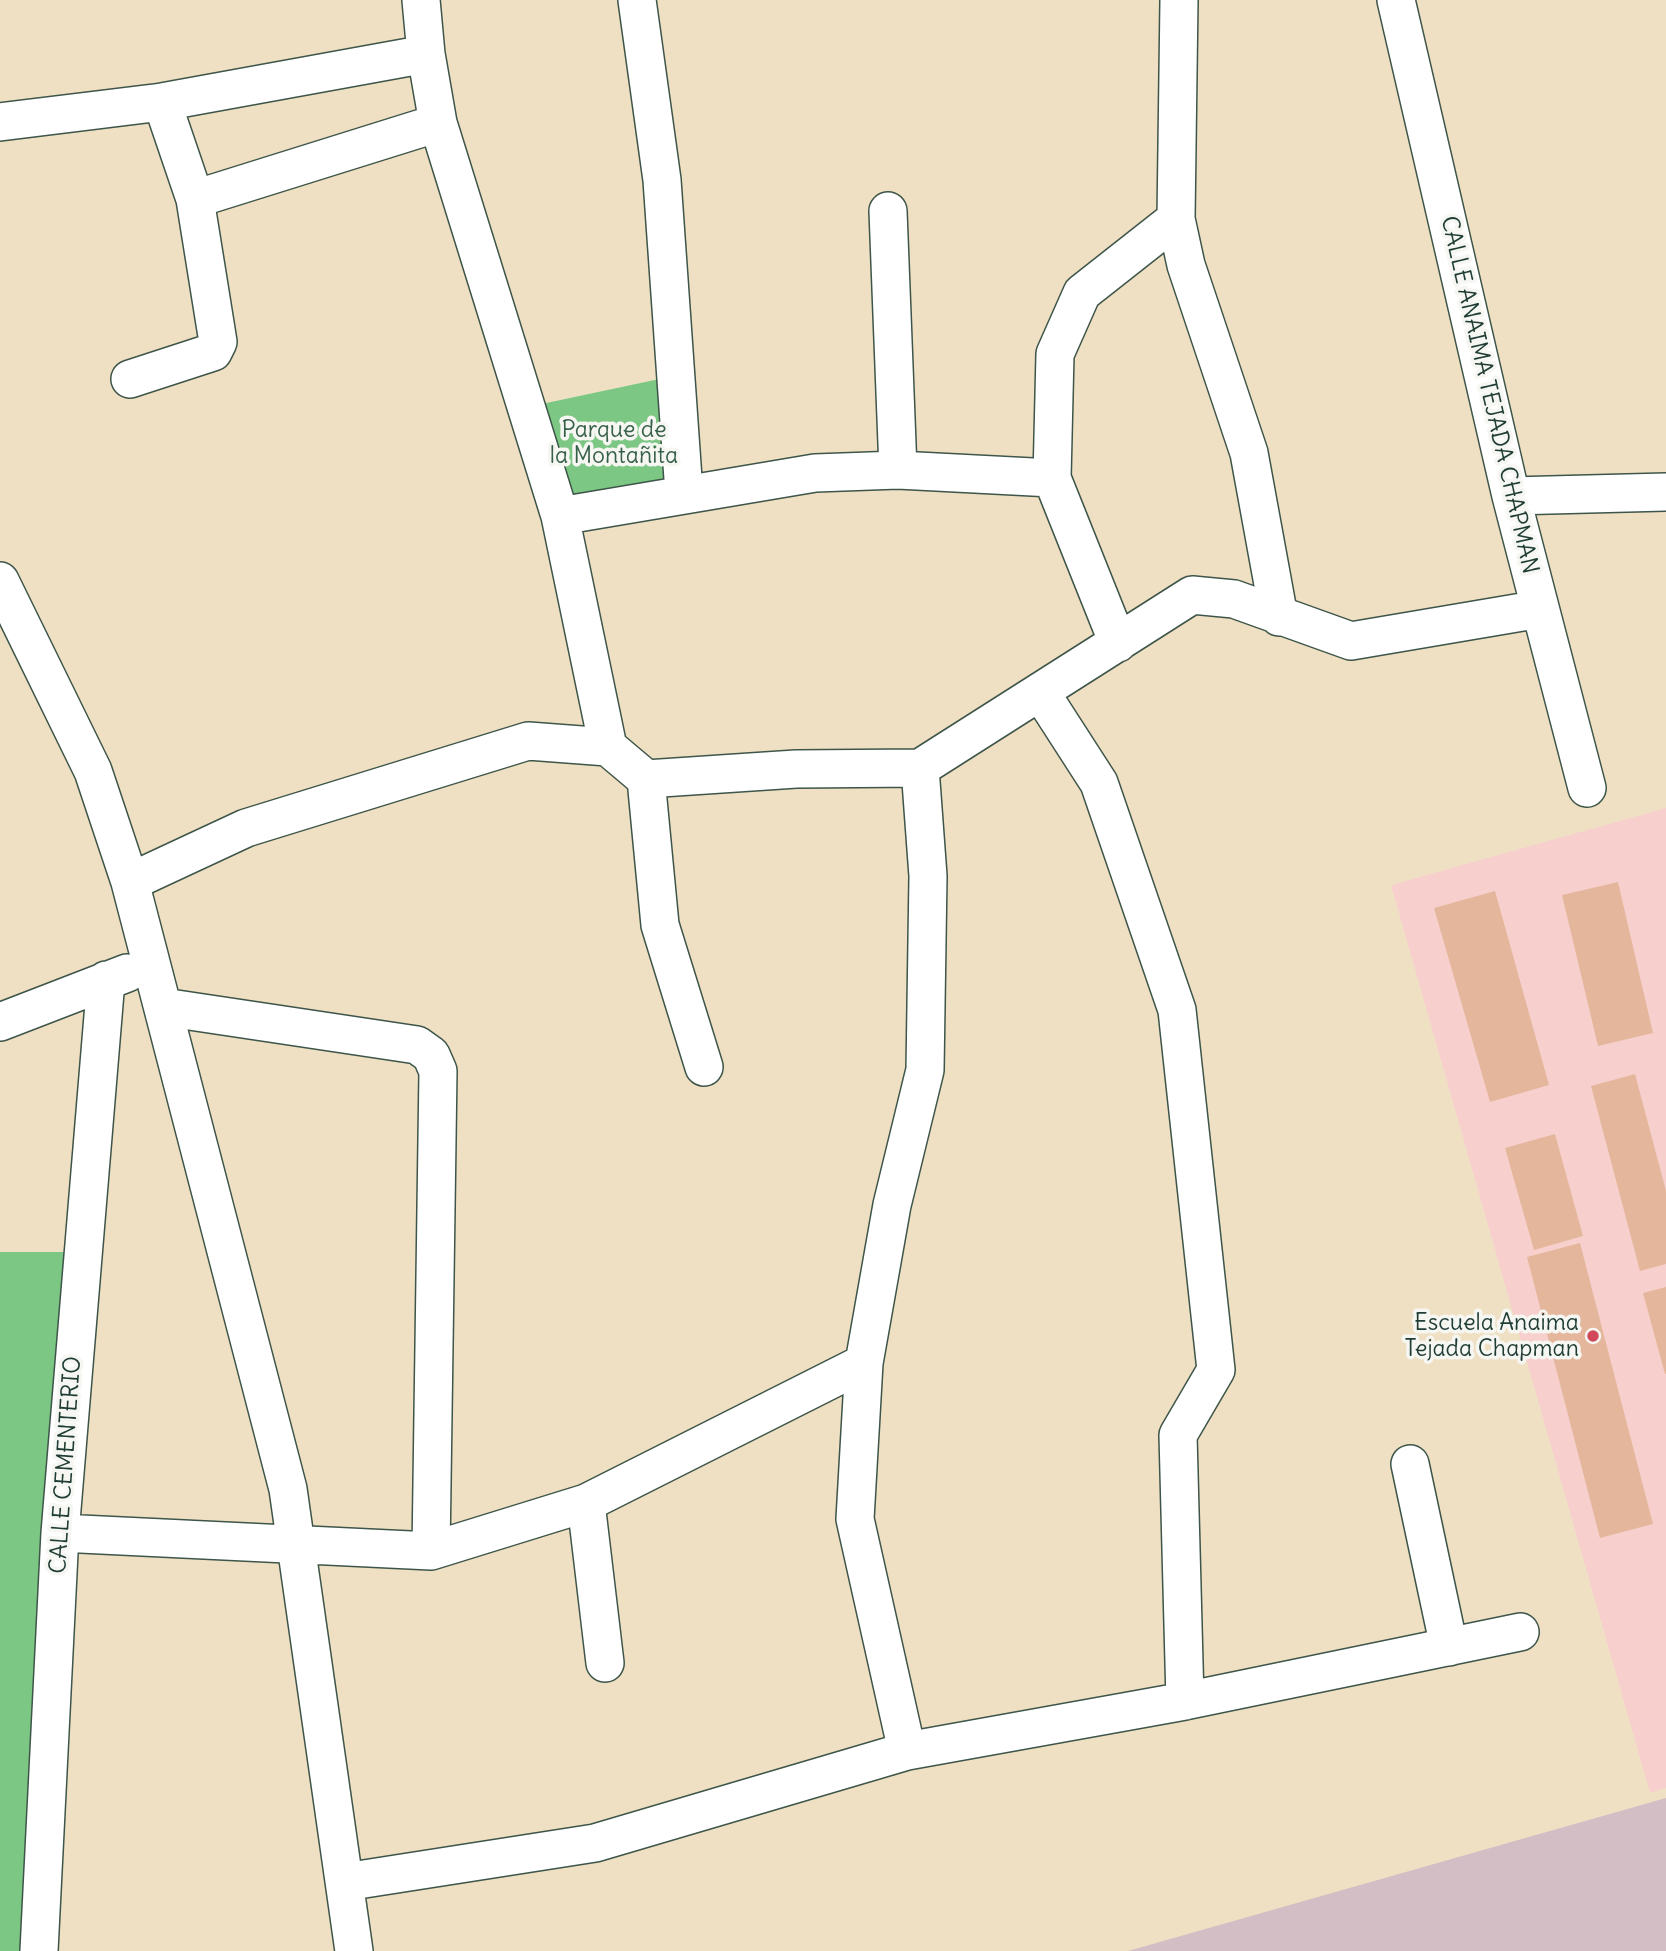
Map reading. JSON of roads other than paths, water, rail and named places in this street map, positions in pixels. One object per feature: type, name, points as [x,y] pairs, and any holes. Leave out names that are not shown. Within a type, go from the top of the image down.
[{"type":"street","points":[[421,0],[426,54],[438,123],[560,516],[608,747]]},
{"type":"street","points":[[637,0],[662,180],[684,493]]},
{"type":"street","points":[[1179,0],[1176,219],[1186,265],[1249,453],[1279,617]]},
{"type":"street","name":"CALLE ANAIMA TEJADA CHAPMAN","points":[[1396,0],[1511,496],[1587,788]]},
{"type":"street","points":[[0,122],[162,102],[426,54]]},
{"type":"street","points":[[130,379],[213,352],[218,342],[195,199],[162,102]]},
{"type":"street","points":[[195,199],[438,123]]},
{"type":"street","points":[[888,211],[898,470]]},
{"type":"street","points":[[1118,643],[1052,478],[1055,354],[1082,293],[1176,219]]},
{"type":"street","points":[[560,516],[815,473],[898,470],[1052,478]]},
{"type":"street","points":[[1511,496],[1666,492]]},
{"type":"street","points":[[0,581],[93,771],[130,883],[288,1489],[355,1951]]},
{"type":"street","points":[[130,883],[246,828],[528,741],[608,747],[646,779],[755,771],[920,768],[1192,595],[1234,599],[1351,641],[1540,609]]},
{"type":"street","points":[[1041,693],[1100,783],[1177,1010],[1216,1370],[1178,1435],[1185,1701]]},
{"type":"street","points":[[907,1751],[855,1519],[864,1363],[892,1205],[925,1070],[928,876],[920,768]]},
{"type":"street","points":[[646,779],[660,925],[704,1067]]},
{"type":"street","points":[[0,1022],[106,980],[152,966]]},
{"type":"street","name":"CALLE CEMENTERIO","points":[[39,1951],[60,1533],[106,980]]},
{"type":"street","points":[[163,1007],[417,1045],[430,1055],[438,1071],[431,1551]]},
{"type":"street","points":[[60,1533],[431,1551],[586,1503],[864,1363]]},
{"type":"street","points":[[1409,1464],[1449,1647]]},
{"type":"street","points":[[586,1503],[605,1663]]},
{"type":"street","points":[[345,1882],[594,1843],[907,1751],[1185,1701],[1520,1632]]},
{"type":"place","name":"Escuela Anaima Tejada Chapman","points":[[1593,1336]]},
{"type":"park label","name":"Parque de la Montañita","points":[[614,443]]}]
